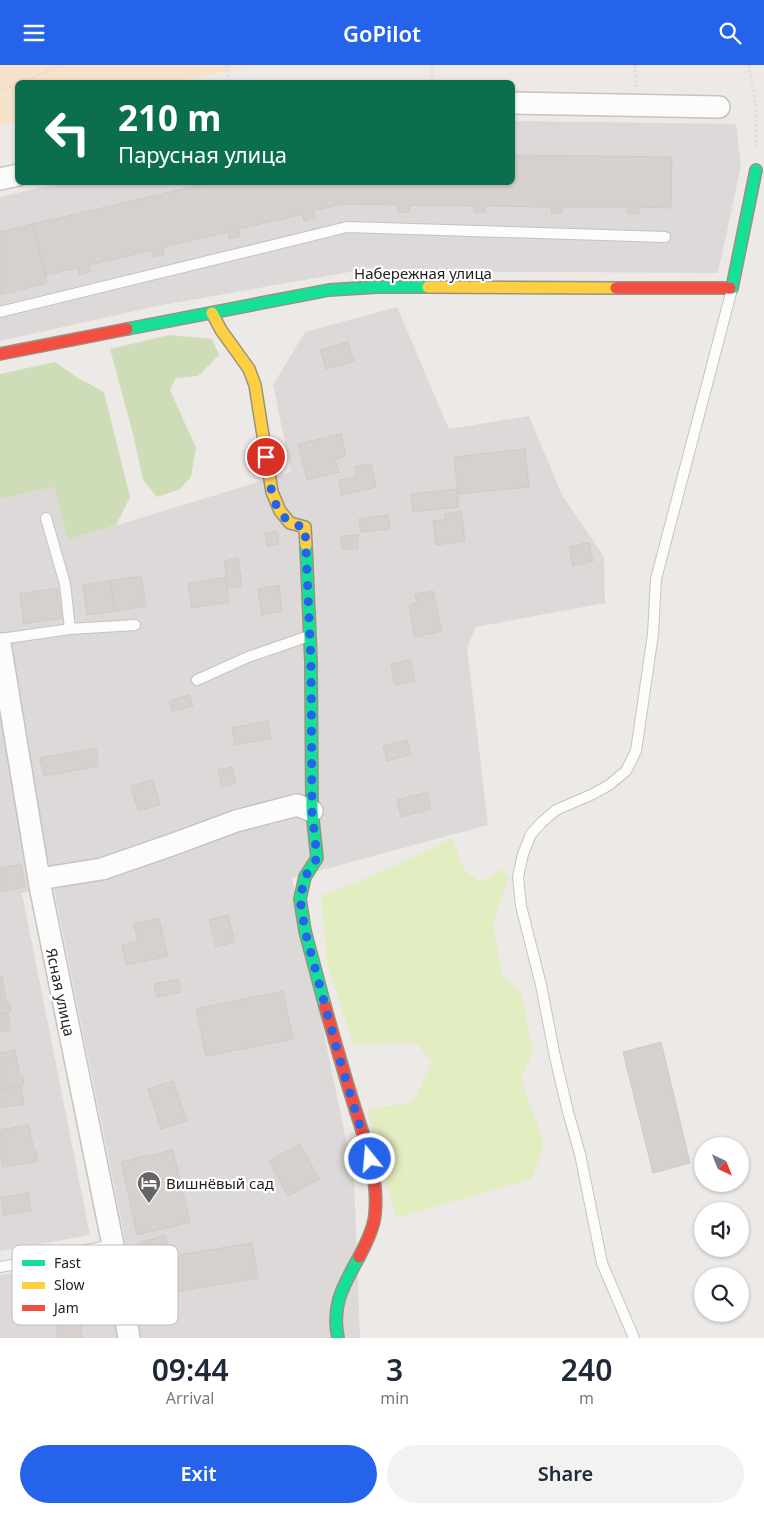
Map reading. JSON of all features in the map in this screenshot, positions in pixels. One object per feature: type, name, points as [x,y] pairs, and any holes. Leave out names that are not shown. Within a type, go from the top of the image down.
[{"type":"street","points":[[515,103],[718,107]]},
{"type":"street","points":[[732,288],[756,170]]},
{"type":"street","points":[[0,179],[15,176]]},
{"type":"street","name":"Набережная улица","points":[[0,354],[338,289],[377,287],[732,288]]},
{"type":"street","points":[[212,313],[249,369],[255,385],[272,492],[280,511],[290,523],[305,527],[310,635],[312,811],[317,858],[305,877],[300,899],[305,931],[339,1057],[370,1159],[376,1189],[375,1216],[366,1243],[336,1305],[338,1338]]},
{"type":"street","name":"Ясная улица","points":[[0,644],[39,879],[113,1245]]},
{"type":"street","points":[[39,879],[102,869],[174,845],[236,821],[297,805],[312,811]]},
{"type":"street","name":"Ясная улица","points":[[128,1325],[130,1338]]},
{"type":"lane","points":[[0,312],[347,227],[665,237]]},
{"type":"lane","points":[[634,1338],[602,1263],[580,1154],[555,1057],[541,985],[520,906],[518,877],[523,854],[531,834],[542,821],[556,810],[610,785],[626,771],[636,751],[654,634],[656,579],[732,288]]},
{"type":"lane","points":[[46,518],[65,584],[70,629]]},
{"type":"lane","points":[[0,639],[70,629],[135,625]]},
{"type":"lane","points":[[196,680],[248,657],[310,635]]},
{"type":"path","points":[[25,80],[62,65]]},
{"type":"path","points":[[227,65],[229,80]]},
{"type":"path","points":[[432,65],[432,80]]},
{"type":"path","points":[[749,65],[756,106],[756,170]]},
{"type":"path","points":[[0,90],[15,84]]},
{"type":"shaded area","points":[[515,121],[736,124],[741,166],[718,273],[355,271],[157,306],[0,341],[0,197],[51,185],[515,185]]},
{"type":"shaded area","points":[[397,307],[449,429],[529,416],[562,495],[604,557],[605,603],[476,627],[467,647],[488,825],[292,878],[354,1179],[360,1338],[0,1338],[0,1275],[12,1273],[12,1325],[178,1325],[178,1245],[126,1245],[53,885],[22,893],[90,1235],[34,1245],[12,1245],[12,1249],[0,1251],[0,499],[54,487],[68,540],[291,472],[273,385],[305,332]]},
{"type":"green space","points":[[169,335],[212,339],[219,355],[198,376],[176,378],[170,390],[196,448],[191,477],[180,489],[157,497],[143,480],[133,434],[110,349]]},
{"type":"green space","points":[[55,362],[78,378],[104,392],[130,497],[116,525],[68,540],[54,487],[0,499],[0,374]]},
{"type":"green space","points":[[452,838],[464,870],[480,882],[501,869],[509,877],[493,923],[502,975],[522,995],[533,1053],[521,1079],[544,1143],[532,1179],[396,1218],[367,1110],[413,1102],[432,1062],[416,1043],[353,1044],[327,964],[321,896],[388,869]]},
{"type":"sand","points":[[0,65],[250,65],[186,80],[15,80],[15,122],[0,126]]},
{"type":"building","points":[[515,155],[672,157],[671,208],[639,207],[639,214],[628,214],[628,207],[563,207],[562,213],[551,213],[552,207],[485,206],[485,212],[474,212],[474,206],[410,205],[409,212],[398,212],[398,205],[342,204],[313,211],[315,218],[304,221],[303,214],[239,229],[240,236],[230,239],[228,232],[163,247],[164,254],[153,257],[152,250],[89,265],[90,272],[79,275],[78,268],[45,275],[33,224],[200,185],[515,185]]},
{"type":"building","points":[[33,224],[47,283],[0,295],[0,232]]},
{"type":"building","points":[[348,342],[354,361],[326,369],[320,350]]},
{"type":"building","points":[[341,434],[346,456],[335,459],[339,472],[307,480],[298,444]]},
{"type":"building","points":[[525,449],[529,487],[458,494],[454,457]]},
{"type":"building","points":[[371,464],[376,487],[342,495],[339,480],[357,476],[355,467]]},
{"type":"building","points":[[457,489],[459,507],[413,512],[411,494]]},
{"type":"building","points":[[461,511],[465,541],[436,545],[433,521],[446,520],[445,514]]},
{"type":"building","points":[[388,515],[390,529],[361,532],[359,519]]},
{"type":"building","points":[[277,531],[279,544],[267,546],[265,533]]},
{"type":"building","points":[[358,535],[358,549],[342,549],[341,536]]},
{"type":"building","points":[[589,542],[593,561],[573,566],[569,547]]},
{"type":"building","points":[[238,558],[242,586],[228,588],[224,561]]},
{"type":"building","points":[[141,576],[146,606],[115,611],[110,581]]},
{"type":"building","points":[[225,577],[229,602],[192,608],[188,584]]},
{"type":"building","points":[[110,581],[115,611],[87,615],[83,585]]},
{"type":"building","points":[[279,585],[282,611],[262,615],[258,589]]},
{"type":"building","points":[[57,588],[62,618],[24,624],[20,594]]},
{"type":"building","points":[[433,591],[442,631],[415,637],[409,605],[417,603],[415,594]]},
{"type":"building","points":[[410,660],[415,681],[395,685],[391,664]]},
{"type":"building","points":[[189,695],[193,706],[172,711],[169,701]]},
{"type":"building","points":[[268,721],[271,739],[235,745],[232,728]]},
{"type":"building","points":[[407,740],[411,754],[387,761],[383,746]]},
{"type":"building","points":[[96,748],[99,766],[44,776],[40,758]]},
{"type":"building","points":[[232,767],[236,783],[222,787],[218,770]]},
{"type":"building","points":[[153,780],[160,805],[138,811],[131,786]]},
{"type":"building","points":[[427,792],[431,809],[401,817],[397,800]]},
{"type":"building","points":[[21,864],[25,887],[0,892],[0,868]]},
{"type":"building","points":[[228,915],[235,942],[216,947],[209,920]]},
{"type":"building","points":[[159,918],[168,956],[126,965],[122,945],[138,941],[134,924]]},
{"type":"building","points":[[2,976],[6,1003],[9,1003],[11,1012],[0,1014],[0,977]]},
{"type":"building","points":[[178,979],[181,992],[157,997],[154,984]]},
{"type":"building","points":[[283,991],[293,1039],[206,1056],[196,1009]]},
{"type":"building","points":[[8,1013],[11,1030],[0,1032],[0,1014]]},
{"type":"building","points":[[661,1042],[690,1163],[653,1173],[623,1052]]},
{"type":"building","points":[[15,1050],[20,1077],[23,1076],[24,1086],[0,1090],[0,1053]]},
{"type":"building","points":[[173,1081],[187,1121],[161,1129],[148,1089]]},
{"type":"building","points":[[21,1086],[24,1104],[0,1108],[0,1090]]},
{"type":"building","points":[[29,1125],[34,1152],[36,1151],[38,1161],[3,1167],[0,1153],[0,1130]]},
{"type":"building","points":[[300,1144],[319,1179],[288,1196],[269,1161]]},
{"type":"building","points":[[173,1150],[190,1222],[137,1235],[121,1162]]},
{"type":"building","points":[[28,1193],[31,1211],[4,1215],[1,1198]]},
{"type":"building","points":[[165,1235],[168,1245],[140,1245],[139,1243]]},
{"type":"building","points":[[252,1243],[258,1278],[178,1291],[178,1255]]},
{"type":"building","points":[[56,1325],[81,1325],[82,1338],[58,1338]]},
{"type":"traffic: fast","points":[[730,288],[732,288],[756,170]]},
{"type":"traffic: fast","points":[[127,329],[329,290],[377,287],[428,287]]},
{"type":"traffic: fast","points":[[306,545],[311,662],[312,811],[317,858],[305,877],[300,899],[305,931],[325,1006]]},
{"type":"traffic: fast","points":[[338,1338],[336,1315],[340,1295],[359,1257]]},
{"type":"traffic: slow","points":[[428,287],[616,288]]},
{"type":"traffic: slow","points":[[212,313],[221,330],[249,369],[255,385],[272,492],[280,511],[290,523],[305,527],[306,545]]},
{"type":"traffic: jam","points":[[616,288],[730,288]]},
{"type":"traffic: jam","points":[[0,354],[127,329]]},
{"type":"traffic: jam","points":[[325,1006],[366,1143],[375,1185],[376,1199],[373,1225],[359,1257]]},
{"type":"place","name":"Вишнёвый сад","points":[[149,1204]]},
{"type":"route","points":[[266,457],[272,492],[280,511],[290,523],[305,527],[311,662],[312,811],[317,858],[305,877],[300,899],[305,931],[339,1057],[370,1159]]}]
